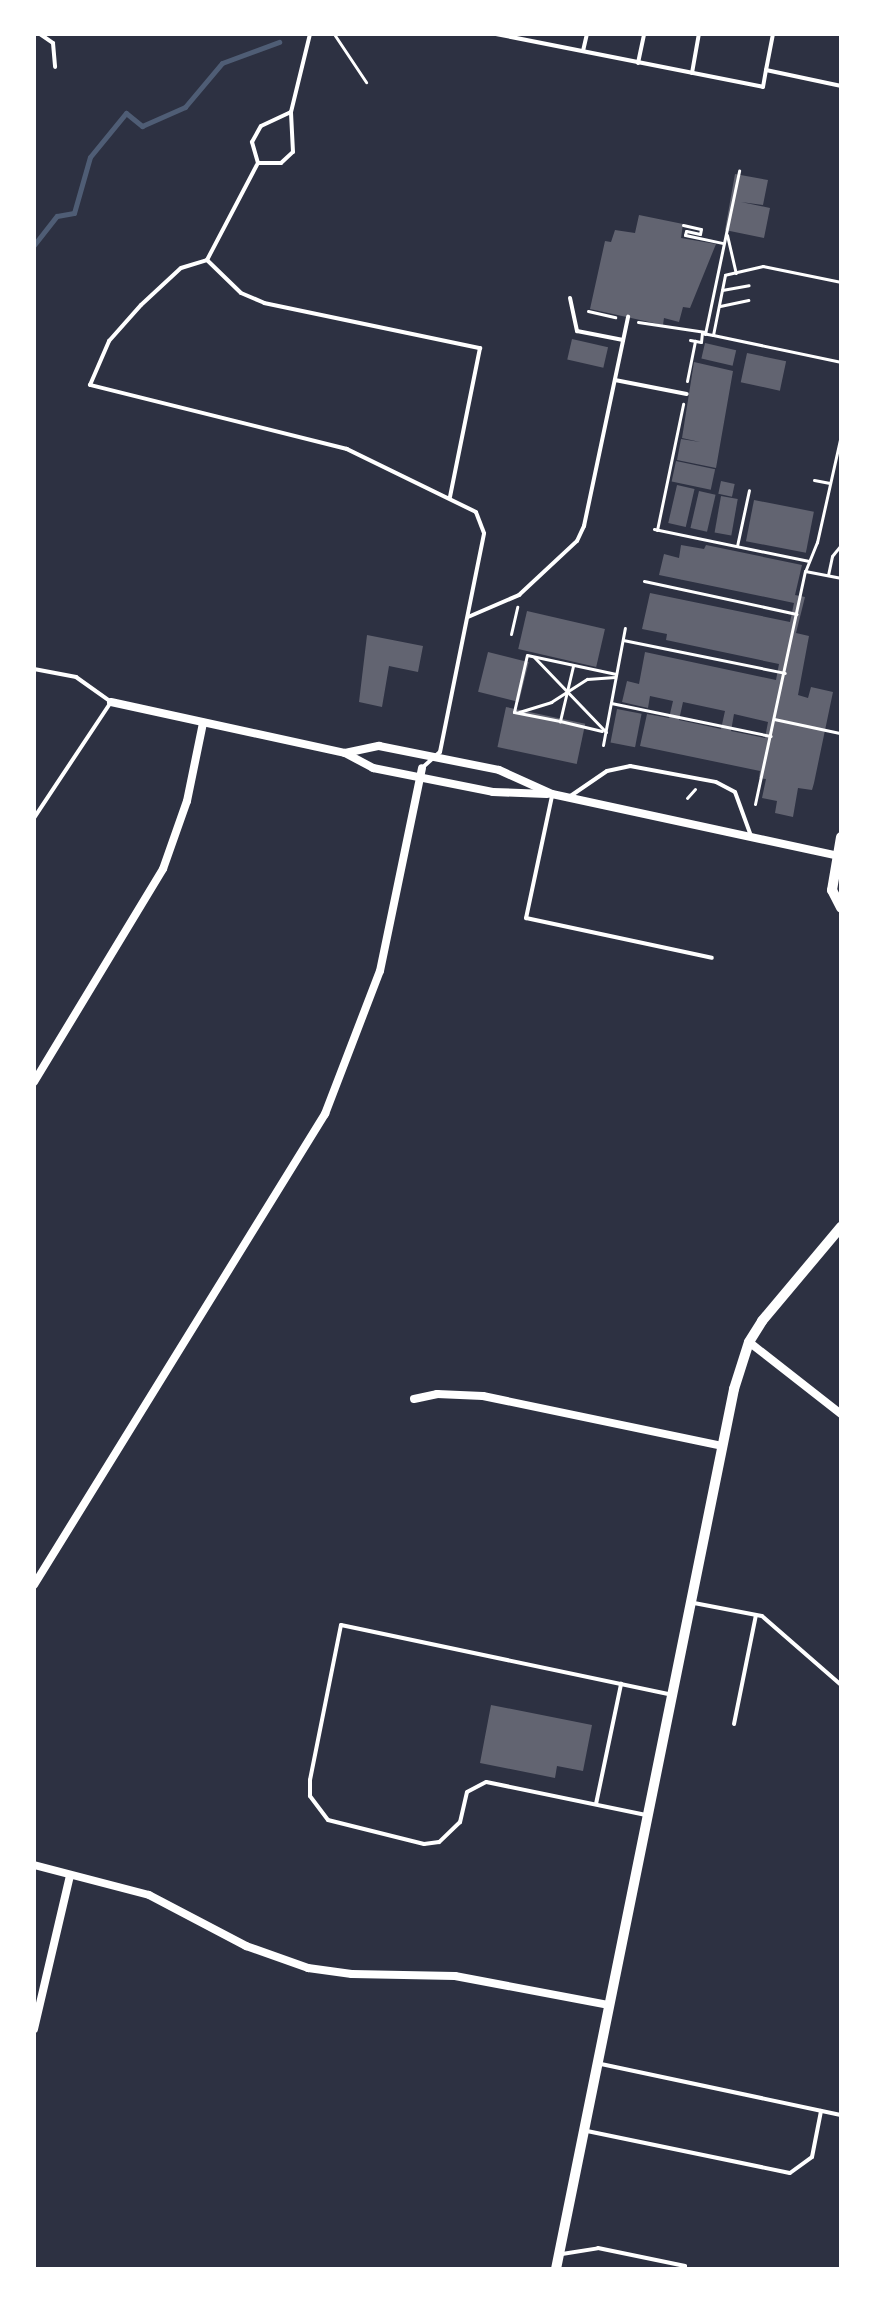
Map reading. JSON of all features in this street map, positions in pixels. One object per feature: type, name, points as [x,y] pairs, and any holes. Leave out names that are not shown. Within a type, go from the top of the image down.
[{"type":"street","points":[[111,702],[345,753],[373,768],[421,772],[493,792],[552,794]]},
{"type":"street","points":[[34,1082],[163,869],[187,801],[203,723]]},
{"type":"street","points":[[345,753],[379,746],[499,770],[552,794],[838,856]]},
{"type":"street","points":[[34,1585],[325,1114],[380,971],[421,772]]},
{"type":"street","points":[[841,837],[832,890],[841,908]]},
{"type":"street","points":[[556,2269],[694,1603],[722,1446],[749,1342],[841,1227]]},
{"type":"street","points":[[749,1342],[841,1414]]},
{"type":"street","points":[[414,1399],[437,1394],[483,1396],[722,1446]]},
{"type":"street","points":[[34,1865],[149,1895],[246,1946],[308,1968],[352,1974],[455,1976],[609,2005]]},
{"type":"street","points":[[34,2029],[70,1875]]},
{"type":"lane","points":[[40,34],[53,43],[55,67]]},
{"type":"lane","points":[[258,163],[281,163],[293,152],[291,112],[310,34]]},
{"type":"lane","points":[[496,34],[763,87],[773,34]]},
{"type":"lane","points":[[531,41],[532,34]]},
{"type":"lane","points":[[583,51],[587,34]]},
{"type":"lane","points":[[638,63],[644,34]]},
{"type":"lane","points":[[692,73],[699,34]]},
{"type":"lane","points":[[766,70],[841,86]]},
{"type":"lane","points":[[291,112],[261,126],[252,142],[258,163],[207,260],[181,268],[141,305],[109,341],[90,385],[347,449],[476,512],[484,533],[468,617],[434,757],[421,772]]},
{"type":"lane","points":[[207,260],[241,293],[264,303],[480,348],[450,497]]},
{"type":"lane","points":[[570,298],[577,331],[623,340]]},
{"type":"lane","points":[[468,617],[519,595],[563,559],[584,526],[628,318]]},
{"type":"lane","points":[[615,380],[686,394]]},
{"type":"lane","points":[[34,669],[76,677],[111,702],[34,818]]},
{"type":"lane","points":[[569,798],[607,771],[630,766],[716,782],[735,792],[751,836]]},
{"type":"lane","points":[[552,794],[526,918],[712,958]]},
{"type":"lane","points":[[694,1603],[756,1615],[841,1685]]},
{"type":"lane","points":[[734,1724],[756,1615]]},
{"type":"lane","points":[[649,1815],[486,1782],[467,1792],[453,1834],[424,1844],[328,1820],[310,1796],[310,1780],[341,1625],[675,1695]]},
{"type":"lane","points":[[596,1804],[621,1684]]},
{"type":"lane","points":[[598,2063],[841,2115]]},
{"type":"lane","points":[[584,2131],[790,2173],[812,2157],[821,2111]]},
{"type":"lane","points":[[559,2255],[598,2248],[685,2266]]},
{"type":"path","points":[[334,34],[366,82]]},
{"type":"path","points":[[739,171],[705,333],[701,342],[693,341],[686,394],[656,530],[808,561]]},
{"type":"path","points":[[683,225],[701,229],[700,234],[686,231],[685,235],[723,243]]},
{"type":"path","points":[[725,235],[736,273]]},
{"type":"path","points":[[717,273],[725,275],[763,266],[841,282]]},
{"type":"path","points":[[713,335],[725,275]]},
{"type":"path","points":[[722,290],[749,285]]},
{"type":"path","points":[[718,306],[748,300]]},
{"type":"path","points":[[588,311],[841,362]]},
{"type":"path","points":[[755,804],[805,571],[841,435]]},
{"type":"path","points":[[814,480],[830,483]]},
{"type":"path","points":[[737,546],[749,490]]},
{"type":"path","points":[[828,575],[832,556],[841,545]]},
{"type":"path","points":[[805,571],[841,578]]},
{"type":"path","points":[[644,581],[796,614]]},
{"type":"path","points":[[511,634],[519,595]]},
{"type":"path","points":[[603,745],[625,628]]},
{"type":"path","points":[[623,640],[785,673]]},
{"type":"path","points":[[606,732],[514,712],[527,655],[616,676]]},
{"type":"path","points":[[533,656],[606,732]]},
{"type":"path","points":[[560,721],[573,665]]},
{"type":"path","points":[[519,712],[566,693],[587,679],[616,676]]},
{"type":"path","points":[[611,703],[771,736]]},
{"type":"path","points":[[774,719],[840,733]]},
{"type":"building","points":[[735,174],[768,180],[763,205],[741,202],[770,208],[764,238],[725,230]]},
{"type":"building","points":[[639,215],[683,224],[681,238],[716,244],[690,308],[683,307],[679,322],[664,318],[663,325],[590,309],[605,241],[611,242],[615,230],[635,233]]},
{"type":"building","points":[[572,339],[608,347],[603,368],[567,359]]},
{"type":"building","points":[[705,343],[736,350],[733,366],[701,359]]},
{"type":"building","points":[[747,353],[786,361],[780,391],[741,382]]},
{"type":"building","points":[[694,362],[733,371],[716,468],[677,460],[681,439],[700,442],[682,438]]},
{"type":"building","points":[[676,461],[715,469],[711,490],[672,482]]},
{"type":"building","points":[[721,481],[735,484],[732,497],[718,494]]},
{"type":"building","points":[[677,485],[695,489],[686,527],[668,523]]},
{"type":"building","points":[[699,491],[716,495],[707,532],[690,528]]},
{"type":"building","points":[[721,496],[738,499],[731,535],[715,532]]},
{"type":"building","points":[[754,500],[814,512],[806,553],[746,541]]},
{"type":"building","points":[[681,545],[704,549],[706,545],[802,565],[795,595],[805,597],[796,633],[809,636],[798,695],[808,698],[811,687],[833,692],[812,790],[798,788],[793,817],[775,813],[777,801],[762,798],[766,779],[759,778],[760,771],[640,746],[647,714],[669,718],[673,701],[650,696],[648,708],[622,702],[627,681],[639,684],[645,652],[776,680],[779,664],[666,640],[667,634],[642,629],[650,593],[790,622],[794,603],[659,575],[664,554],[679,558]],"holes":[[[683,702],[725,711],[721,729],[679,720]],[[734,714],[768,722],[765,738],[731,731]]]},
{"type":"building","points":[[527,611],[605,629],[596,667],[518,649]]},
{"type":"building","points":[[367,635],[423,646],[418,672],[389,666],[382,707],[359,702]]},
{"type":"building","points":[[488,652],[529,662],[519,702],[478,692]]},
{"type":"building","points":[[506,707],[585,724],[577,764],[497,747]]},
{"type":"building","points":[[617,709],[642,714],[635,747],[611,742]]},
{"type":"building","points":[[491,1705],[592,1725],[583,1771],[557,1766],[555,1778],[480,1763]]},
{"type":"waterway","points":[[34,245],[57,216],[74,213],[90,157],[126,113],[142,126],[185,107],[222,63],[279,42]]}]
